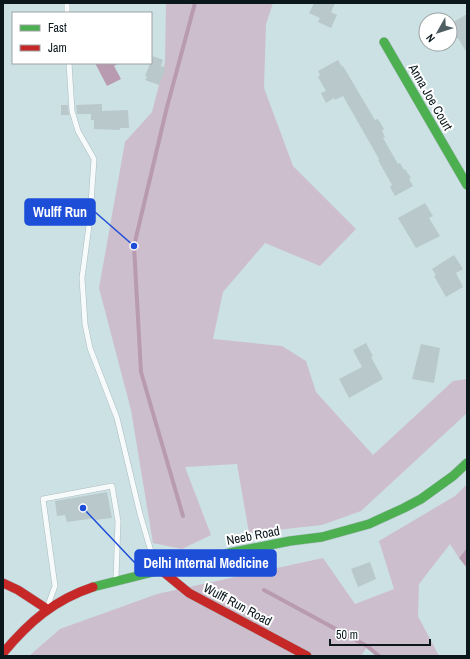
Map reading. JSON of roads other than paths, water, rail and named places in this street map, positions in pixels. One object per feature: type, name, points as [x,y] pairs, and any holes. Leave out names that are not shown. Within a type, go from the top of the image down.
[{"type":"street","name":"Anna Joe Court","points":[[384,42],[467,185]]},
{"type":"street","name":"Neeb Road","points":[[3,653],[33,621],[47,609],[74,595],[116,581],[223,554],[289,541],[332,536],[361,527],[390,516],[417,502],[467,463]]},
{"type":"street","name":"Wulff Run Road","points":[[161,570],[189,593],[307,656]]},
{"type":"street","points":[[3,583],[18,590],[47,609]]},
{"type":"lane","points":[[69,64],[72,111],[78,131],[94,159],[90,218],[82,278],[85,324],[90,348],[118,418],[142,521],[150,548],[161,570]]},
{"type":"lane","points":[[47,609],[55,586],[43,499],[112,486],[118,521],[116,581]]},
{"type":"waterway","points":[[183,516],[141,372],[134,246],[167,107],[195,3]]},
{"type":"waterway","points":[[264,590],[367,646],[379,656]]},
{"type":"place","name":"Wulff Run","points":[[134,246]]},
{"type":"place","name":"Delhi Internal Medicine","points":[[83,508]]}]
